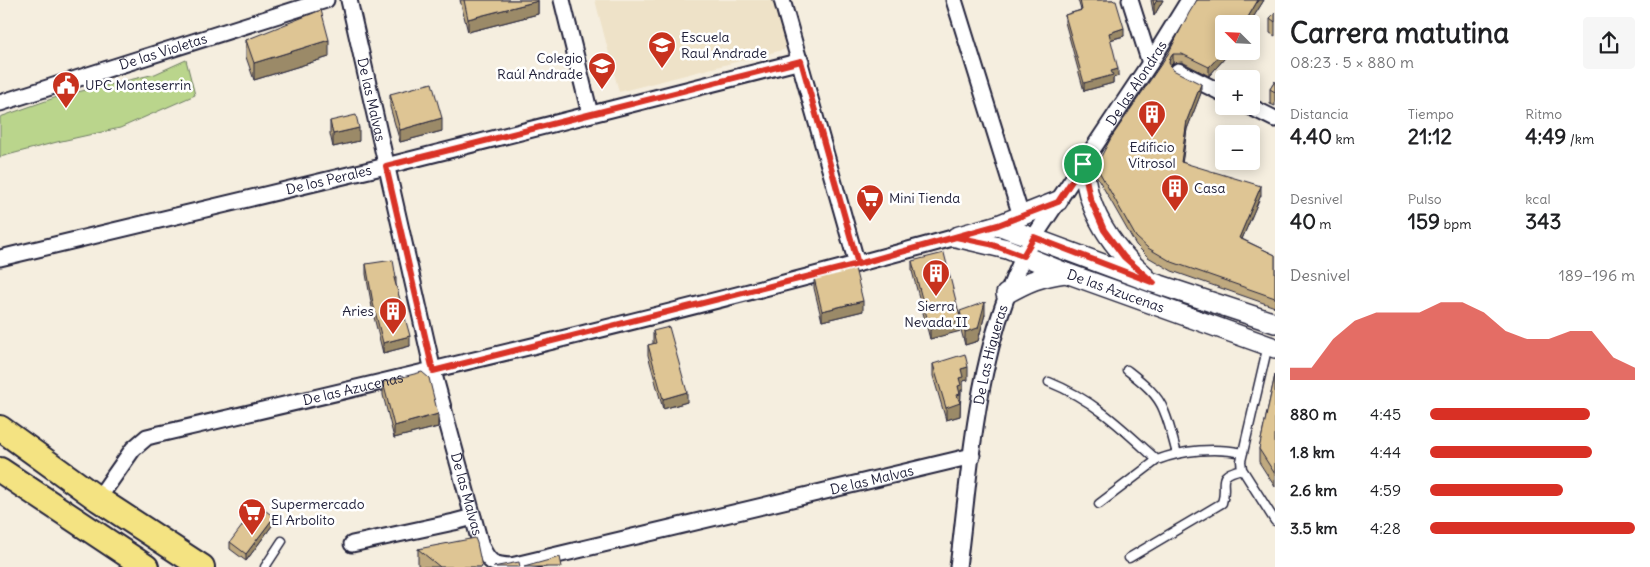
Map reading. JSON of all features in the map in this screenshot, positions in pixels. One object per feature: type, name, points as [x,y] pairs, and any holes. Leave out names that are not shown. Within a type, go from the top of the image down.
[{"type":"main road","points":[[0,428],[98,499],[202,567]]},
{"type":"main road","points":[[0,470],[146,567]]},
{"type":"street","name":"De las Violetas","points":[[0,103],[326,0]]},
{"type":"street","name":"De las Malvas","points":[[349,0],[433,371],[481,546],[490,561],[498,565],[511,566],[972,456]]},
{"type":"street","points":[[562,0],[590,114]]},
{"type":"street","points":[[782,0],[858,264]]},
{"type":"street","points":[[954,0],[1020,216]]},
{"type":"street","points":[[1130,0],[1150,63]]},
{"type":"street","name":"De las Alondras","points":[[1083,164],[1189,0]]},
{"type":"street","name":"De los Perales","points":[[0,258],[386,166],[801,61]]},
{"type":"street","points":[[1178,71],[1215,90]]},
{"type":"street","points":[[1260,112],[1275,119]]},
{"type":"street","points":[[1083,164],[1090,198],[1104,230],[1124,257],[1154,283]]},
{"type":"street","name":"De Las Higueras","points":[[958,567],[985,368],[994,332],[1006,294],[1023,256],[1083,164]]},
{"type":"street","points":[[998,225],[1058,202]]},
{"type":"street","name":"De las Azucenas","points":[[98,499],[133,449],[147,437],[433,371],[858,264],[998,225],[1154,283],[1275,321]]},
{"type":"street","name":"De las Azucenas","points":[[956,237],[990,244],[1271,347]]},
{"type":"street","points":[[1006,294],[1026,282],[1066,273]]},
{"type":"street","points":[[1271,347],[1275,321]]},
{"type":"street","points":[[352,544],[473,517]]},
{"type":"lane","points":[[1271,347],[1241,461],[1242,469],[1275,520]]},
{"type":"lane","points":[[1128,370],[1158,400],[1164,411],[1176,454]]},
{"type":"lane","points":[[1049,382],[1068,389],[1103,411],[1157,460]]},
{"type":"lane","points":[[1099,504],[1157,460],[1176,454],[1219,450],[1243,453]]},
{"type":"lane","points":[[1130,558],[1222,503],[1224,496],[1223,480],[1225,476],[1229,472],[1242,469]]},
{"type":"lane","points":[[265,567],[282,541]]},
{"type":"shaded area","name":"Escuela Raul Andrade","points":[[595,0],[786,0],[802,45],[619,92]]},
{"type":"green space","points":[[186,60],[195,95],[120,128],[0,157],[0,117],[60,96],[155,74]]},
{"type":"building","points":[[464,0],[538,0],[538,1],[468,19]]},
{"type":"building","points":[[1080,0],[1116,1],[1124,28],[1109,33],[1118,69],[1111,71],[1113,75],[1084,83],[1065,15],[1082,10]]},
{"type":"building","points":[[1197,0],[1258,0],[1249,15],[1215,15],[1216,60],[1209,67],[1182,54],[1173,54],[1169,63],[1173,70],[1201,84],[1187,120],[1181,162],[1261,186],[1239,238],[1275,255],[1275,298],[1172,262],[1148,248],[1136,237],[1096,166],[1111,138],[1168,54]]},
{"type":"building","points":[[321,10],[329,40],[254,63],[246,40]]},
{"type":"building","points":[[1275,13],[1275,22],[1270,18]]},
{"type":"building","points":[[1275,81],[1275,92],[1270,89]]},
{"type":"building","points":[[432,83],[442,118],[400,130],[390,94]]},
{"type":"building","points":[[356,115],[359,128],[333,134],[330,121]]},
{"type":"building","name":"Sierra Nevada II","points":[[944,253],[961,321],[930,329],[912,261]]},
{"type":"building","points":[[393,260],[396,278],[394,278],[410,336],[383,343],[366,264]]},
{"type":"building","points":[[855,268],[863,301],[822,311],[814,278]]},
{"type":"building","points":[[985,302],[978,328],[965,332],[960,311]]},
{"type":"building","points":[[669,327],[687,392],[663,399],[648,345],[656,343],[653,331]]},
{"type":"building","points":[[965,354],[968,367],[961,369],[963,377],[959,378],[961,385],[958,386],[960,394],[957,395],[960,403],[946,408],[933,364]]},
{"type":"building","points":[[422,372],[429,378],[438,414],[394,426],[383,382]]},
{"type":"building","points":[[1275,375],[1275,474],[1259,449]]},
{"type":"building","name":"Supermercado El Arbolito","points":[[258,505],[274,517],[246,554],[230,542]]},
{"type":"building","points":[[475,538],[482,567],[440,567],[418,549]]},
{"type":"building","points":[[560,557],[562,567],[524,567]]},
{"type":"building","points":[[519,562],[520,567],[493,567]]},
{"type":"place","name":"Escuela Raul Andrade","points":[[662,69]]},
{"type":"place","name":"Colegio Raúl Andrade","points":[[602,90]]},
{"type":"place","name":"UPC Monteserrin","points":[[66,109]]},
{"type":"place","name":"Edificio Vitrosol","points":[[1152,138]]},
{"type":"place","name":"Casa","points":[[1175,212]]},
{"type":"place","name":"Mini Tienda","points":[[870,222]]},
{"type":"place","name":"Sierra Nevada II","points":[[936,297]]},
{"type":"place","name":"Aries","points":[[393,335]]},
{"type":"place","name":"Supermercado El Arbolito","points":[[252,536]]},
{"type":"route","points":[[1083,164],[1058,202],[998,225],[858,264],[801,61],[386,166],[433,371],[858,264],[956,237],[990,244],[1023,256],[1034,237],[1154,283],[1124,257],[1104,230],[1090,198],[1083,164]]}]
